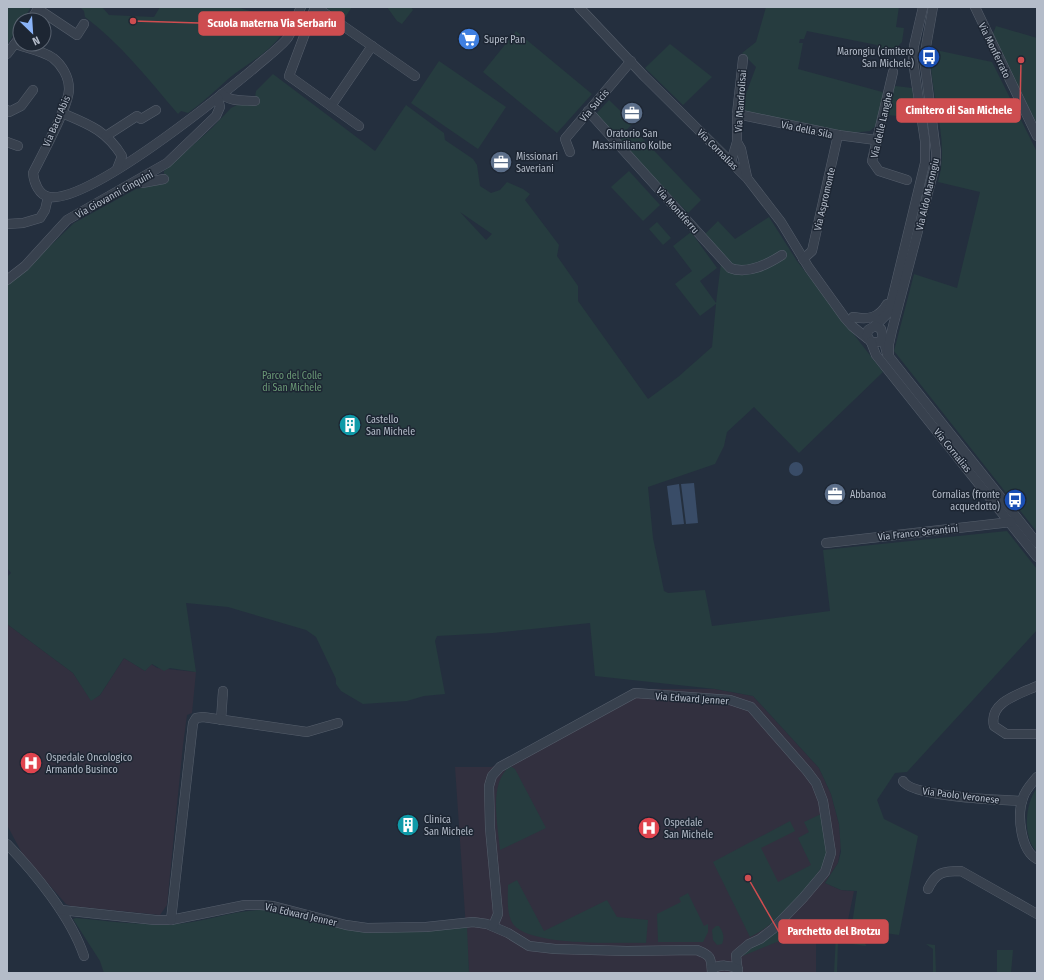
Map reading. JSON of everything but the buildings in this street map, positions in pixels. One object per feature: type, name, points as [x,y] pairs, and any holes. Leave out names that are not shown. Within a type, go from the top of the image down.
[{"type":"street","points":[[8,224],[23,223],[40,218],[45,210],[48,197],[58,196],[82,188],[117,170],[202,110],[288,39],[299,7]]},
{"type":"street","points":[[359,126],[290,76],[316,7],[415,76]]},
{"type":"street","name":"Via Cornalias","points":[[579,7],[644,76],[747,178],[781,222],[803,259],[838,307],[869,340],[876,355],[1037,556]]},
{"type":"street","name":"Via Aldo Marongiu","points":[[873,326],[889,312],[892,294],[924,167],[925,141],[913,61],[914,46],[923,7]]},
{"type":"street","name":"Via Aldo Marongiu","points":[[889,356],[889,344],[936,162],[924,58],[933,7]]},
{"type":"street","name":"Via Monferrato","points":[[974,7],[1037,136]]},
{"type":"street","points":[[39,8],[77,35],[84,24]]},
{"type":"street","points":[[331,106],[372,46]]},
{"type":"street","name":"Via Bacu Abis","points":[[41,52],[52,57],[60,65],[67,77],[69,90],[62,113],[33,173],[38,189],[48,197]]},
{"type":"street","name":"Via Mandrolisai","points":[[731,162],[737,142],[743,59]]},
{"type":"street","name":"Via Sulcis","points":[[570,152],[565,139],[631,61]]},
{"type":"street","name":"Via delle Langhe","points":[[893,72],[872,162],[879,171],[906,180]]},
{"type":"street","points":[[230,88],[232,92],[240,99]]},
{"type":"street","points":[[7,110],[9,112],[16,110],[33,90]]},
{"type":"street","points":[[220,96],[255,101]]},
{"type":"street","points":[[217,114],[220,107],[220,96]]},
{"type":"street","points":[[210,104],[216,109],[217,114]]},
{"type":"street","points":[[106,136],[137,116],[141,119],[156,110]]},
{"type":"street","points":[[202,110],[207,121],[205,127]]},
{"type":"street","name":"Via Montiferru","points":[[588,111],[730,268],[738,269],[762,266],[782,254]]},
{"type":"street","points":[[62,113],[87,124],[111,139],[122,156]]},
{"type":"street","name":"Via Giovanni Cinquini","points":[[7,280],[25,266],[67,220],[130,186],[167,163],[217,114]]},
{"type":"street","name":"Via della Sila","points":[[738,114],[838,135],[876,140]]},
{"type":"street","name":"Via Aspromonte","points":[[803,259],[812,251],[838,135]]},
{"type":"street","points":[[7,142],[18,146]]},
{"type":"street","name":"Via Mandrolisai","points":[[737,142],[741,149],[747,178]]},
{"type":"street","points":[[122,156],[149,148]]},
{"type":"street","points":[[117,170],[122,156]]},
{"type":"street","points":[[130,186],[164,179]]},
{"type":"street","points":[[876,355],[852,322],[875,316],[882,311],[892,294]]},
{"type":"street","name":"Via Cornalias","points":[[852,322],[873,326]]},
{"type":"street","points":[[883,338],[881,329],[873,326],[868,330],[869,340],[879,342],[892,332]]},
{"type":"street","name":"Via Cornalias","points":[[883,338],[886,352],[889,356],[1037,543]]},
{"type":"street","name":"Via Franco Serantini","points":[[826,543],[1011,522]]},
{"type":"street","points":[[1037,686],[1000,704],[995,711],[992,720],[994,726],[1006,734],[1037,734]]},
{"type":"street","points":[[221,720],[223,691]]},
{"type":"street","name":"Via Edward Jenner","points":[[493,926],[498,914],[490,828],[488,786],[492,776],[500,767],[635,693],[730,700],[752,706],[807,770],[816,783],[823,801],[830,836],[831,853],[825,872],[803,898],[773,929],[760,939],[749,944],[736,955],[738,971]]},
{"type":"street","points":[[171,920],[193,723],[196,718],[203,717],[307,732],[338,723]]},
{"type":"street","points":[[1037,777],[1023,797],[1020,808],[1023,835],[1029,852],[1037,859]]},
{"type":"street","name":"Via Paolo Veronese","points":[[903,781],[910,788],[954,796],[1022,801]]},
{"type":"street","points":[[7,844],[61,910],[80,944],[84,956]]},
{"type":"street","points":[[928,889],[932,880],[938,874],[949,871],[961,871],[1037,914]]},
{"type":"street","name":"Via Edward Jenner","points":[[61,910],[155,920],[171,920],[245,905],[260,905],[273,906],[346,925],[366,928],[426,927],[473,922],[493,926],[529,946],[555,949],[626,951],[697,950],[708,954],[711,960],[712,971]]},
{"type":"street","points":[[712,971],[716,966],[730,966],[738,971]]},
{"type":"shaded area","points":[[7,624],[73,673],[91,700],[100,695],[124,658],[145,671],[151,664],[157,668],[196,672],[192,713],[187,715],[183,745],[167,905],[160,915],[71,906],[66,904],[23,855],[7,825]]},
{"type":"shaded area","name":"Ospedale San Michele","points":[[715,689],[753,696],[819,768],[831,794],[839,824],[841,846],[838,863],[825,883],[841,890],[854,891],[846,930],[816,932],[816,973],[469,973],[455,767],[492,767],[631,690]]},
{"type":"green space","points":[[7,7],[31,7],[28,12],[12,12],[12,37],[7,45]]},
{"type":"green space","points":[[80,7],[102,7],[109,15],[154,17],[160,7],[236,7],[288,22],[277,40],[262,54],[228,79],[188,113],[181,111],[178,114],[123,51],[85,17],[84,11]]},
{"type":"green space","points":[[325,7],[352,7],[344,19]]},
{"type":"green space","points":[[387,7],[411,7],[413,10],[402,24],[397,21]]},
{"type":"green space","points":[[766,7],[899,7],[896,27],[904,28],[902,42],[893,51],[877,49],[877,45],[807,31],[804,39],[800,39],[799,43],[803,43],[798,69],[886,93],[896,86],[912,88],[916,118],[888,115],[870,131],[852,133],[745,112],[741,107],[756,67],[742,53],[756,42]]},
{"type":"green space","points":[[996,26],[1037,38],[1037,124],[992,36]]},
{"type":"green space","points":[[516,31],[592,94],[557,133],[483,72]]},
{"type":"green space","points":[[670,44],[712,77],[683,105],[645,68]]},
{"type":"green space","points":[[931,49],[992,62],[1037,152],[1037,532],[894,351],[914,274],[957,288],[980,192],[938,182],[942,149],[941,132],[931,66]]},
{"type":"green space","points":[[439,61],[506,107],[478,149],[411,103]]},
{"type":"green space","name":"Parco del Colle di San Michele","points":[[273,74],[375,151],[406,105],[444,133],[445,140],[473,159],[477,165],[480,186],[491,193],[500,190],[507,182],[530,194],[525,200],[559,245],[557,256],[578,286],[578,301],[648,399],[678,377],[712,347],[716,304],[700,316],[675,284],[692,271],[673,246],[691,232],[717,268],[700,281],[716,303],[721,263],[704,235],[718,221],[735,239],[769,217],[797,261],[883,372],[799,453],[754,407],[727,432],[724,446],[715,464],[648,487],[653,538],[664,591],[668,593],[705,590],[712,626],[830,611],[823,550],[1007,531],[1037,569],[1037,630],[907,772],[895,773],[877,800],[884,819],[918,836],[899,935],[871,931],[851,931],[857,891],[841,890],[825,883],[838,863],[841,852],[839,824],[831,794],[819,768],[753,696],[715,689],[595,676],[590,623],[493,633],[437,636],[435,641],[445,694],[424,696],[407,701],[363,704],[341,691],[336,684],[336,679],[316,637],[306,630],[228,607],[186,603],[196,672],[170,668],[164,671],[152,664],[145,671],[124,658],[100,695],[91,701],[73,673],[7,624],[7,577],[11,573],[7,568],[7,284],[20,275],[74,223],[136,189],[162,184],[164,182],[164,171],[212,128],[231,108],[239,104],[254,104],[256,91]],"holes":[[[460,212],[492,234],[486,240]]]},
{"type":"green space","points":[[609,100],[633,123],[619,138],[595,115]]},
{"type":"green space","points":[[631,130],[640,138],[641,137],[701,200],[688,213],[619,141]]},
{"type":"green space","points":[[629,171],[660,205],[643,221],[611,187]]},
{"type":"green space","points":[[657,222],[671,238],[663,245],[649,229]]},
{"type":"green space","points":[[510,766],[515,769],[546,828],[500,850],[496,817],[497,794],[499,783],[503,774]]},
{"type":"green space","points":[[1037,788],[1037,852],[1032,846],[1029,838],[1027,820],[1030,802]]},
{"type":"green space","points":[[821,814],[827,853],[824,864],[809,885],[782,915],[761,931],[750,937],[713,862],[790,821],[795,831],[761,848],[778,882],[811,865],[798,838],[809,832],[804,822]]},
{"type":"green space","points":[[517,880],[544,931],[607,900],[617,917],[648,920],[646,943],[575,942],[537,937],[522,931],[513,924],[508,910],[508,885]]},
{"type":"green space","points":[[688,893],[704,926],[708,924],[708,932],[703,942],[658,942],[657,914],[681,902],[679,898]]},
{"type":"green space","points":[[263,910],[341,928],[376,932],[467,927],[469,973],[104,973],[100,961],[73,919],[76,918],[139,924],[176,924],[241,912]]},
{"type":"green space","points":[[716,926],[719,926],[723,937],[722,944],[717,945],[713,940],[712,930]]},
{"type":"green space","points":[[781,929],[802,933],[802,937],[789,937],[740,957],[741,953],[769,938]]},
{"type":"green space","points":[[836,935],[864,938],[866,946],[838,942],[837,973],[834,973]]},
{"type":"green space","points":[[926,944],[935,945],[936,973],[933,973],[933,949]]},
{"type":"green space","points":[[997,950],[1013,950],[1011,973],[997,973]]},
{"type":"water","points":[[796,462],[801,464],[803,469],[801,474],[796,476],[791,474],[789,469],[791,464]]},
{"type":"water","points":[[694,483],[698,523],[686,524],[681,484]]},
{"type":"water","points":[[679,484],[684,524],[672,525],[667,486]]},
{"type":"place","name":"Scuola materna Via Serbariu","points":[[133,21]]},
{"type":"place","name":"Super Pan","points":[[469,39]]},
{"type":"place","name":"Marongiu (cimitero San Michele)","points":[[929,57]]},
{"type":"place","name":"Cimitero di San Michele","points":[[1021,60]]},
{"type":"place","name":"Oratorio San Massimiliano Kolbe","points":[[632,113]]},
{"type":"place","name":"Missionari Saveriani","points":[[501,162]]},
{"type":"place","name":"Castello San Michele","points":[[350,425]]},
{"type":"place","name":"Abbanoa","points":[[835,494]]},
{"type":"place","name":"Cornalias (fronte acquedotto)","points":[[1015,500]]},
{"type":"place","name":"Ospedale Oncologico Armando Businco","points":[[31,763]]},
{"type":"place","name":"Clinica San Michele","points":[[408,825]]},
{"type":"place","name":"Ospedale San Michele","points":[[649,828]]},
{"type":"place","name":"Parchetto del Brotzu","points":[[748,878]]}]
